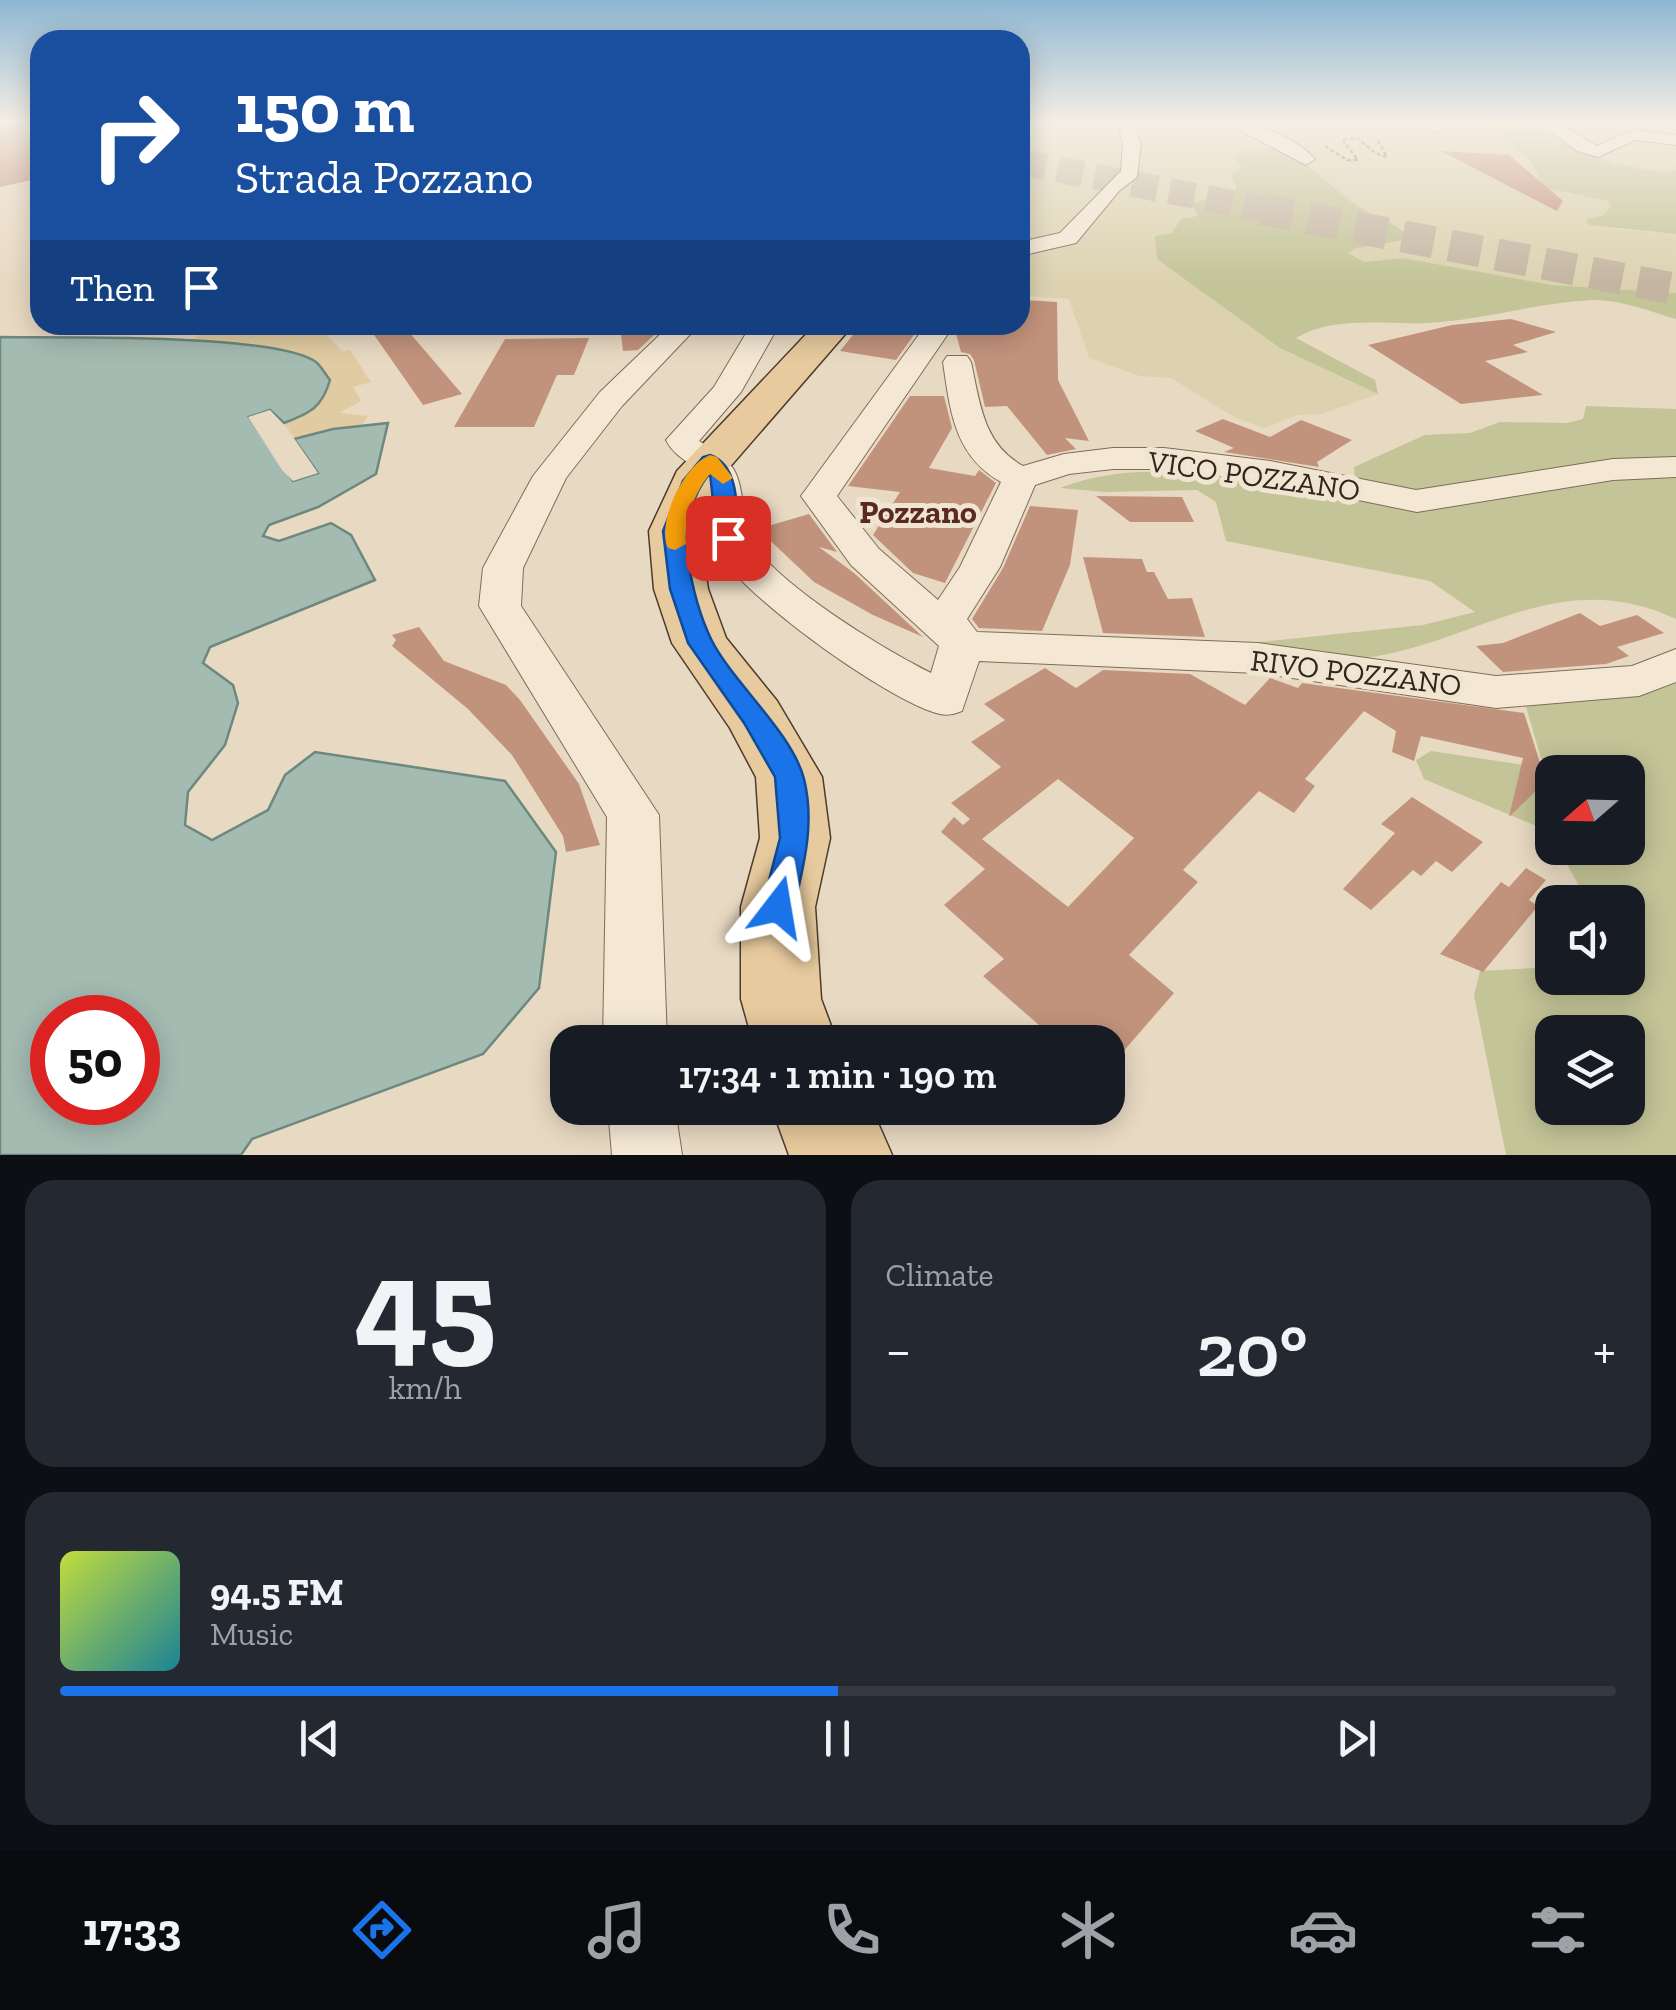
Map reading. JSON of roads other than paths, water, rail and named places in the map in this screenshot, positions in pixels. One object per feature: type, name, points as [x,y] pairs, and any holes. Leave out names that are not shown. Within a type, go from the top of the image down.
[{"type":"main road","points":[[790,1025],[782,999],[778,907],[795,838],[789,777],[755,717],[700,643],[681,589],[674,531],[693,481],[826,335]]},
{"type":"main road","points":[[822,1125],[846,1155]]},
{"type":"street","points":[[1030,246],[1068,238],[1126,176]]},
{"type":"street","points":[[636,1025],[633,816],[500,606],[503,568],[550,476],[611,399],[675,335]]},
{"type":"street","points":[[759,335],[726,392],[682,440],[687,449],[710,461],[722,474],[728,538],[750,568],[861,655],[946,700],[962,643]]},
{"type":"street","points":[[933,335],[819,496],[852,544],[962,643]]},
{"type":"street","points":[[957,362],[964,402],[980,453],[1020,478],[980,566],[946,620],[962,643]]},
{"type":"street","name":"VICO POZZANO","points":[[1020,478],[1099,458],[1139,458],[1196,462],[1417,501],[1449,490],[1502,488],[1637,465],[1676,466]]},
{"type":"street","name":"RIVO POZZANO","points":[[962,643],[992,650],[1258,658],[1496,692],[1639,681],[1676,664]]},
{"type":"street","points":[[643,1125],[646,1155]]},
{"type":"tunnel","points":[[1092,176],[1273,211]]},
{"type":"tunnel","points":[[1261,209],[1676,289]]},
{"type":"district","name":"Pozzano","points":[[918,512]]}]
